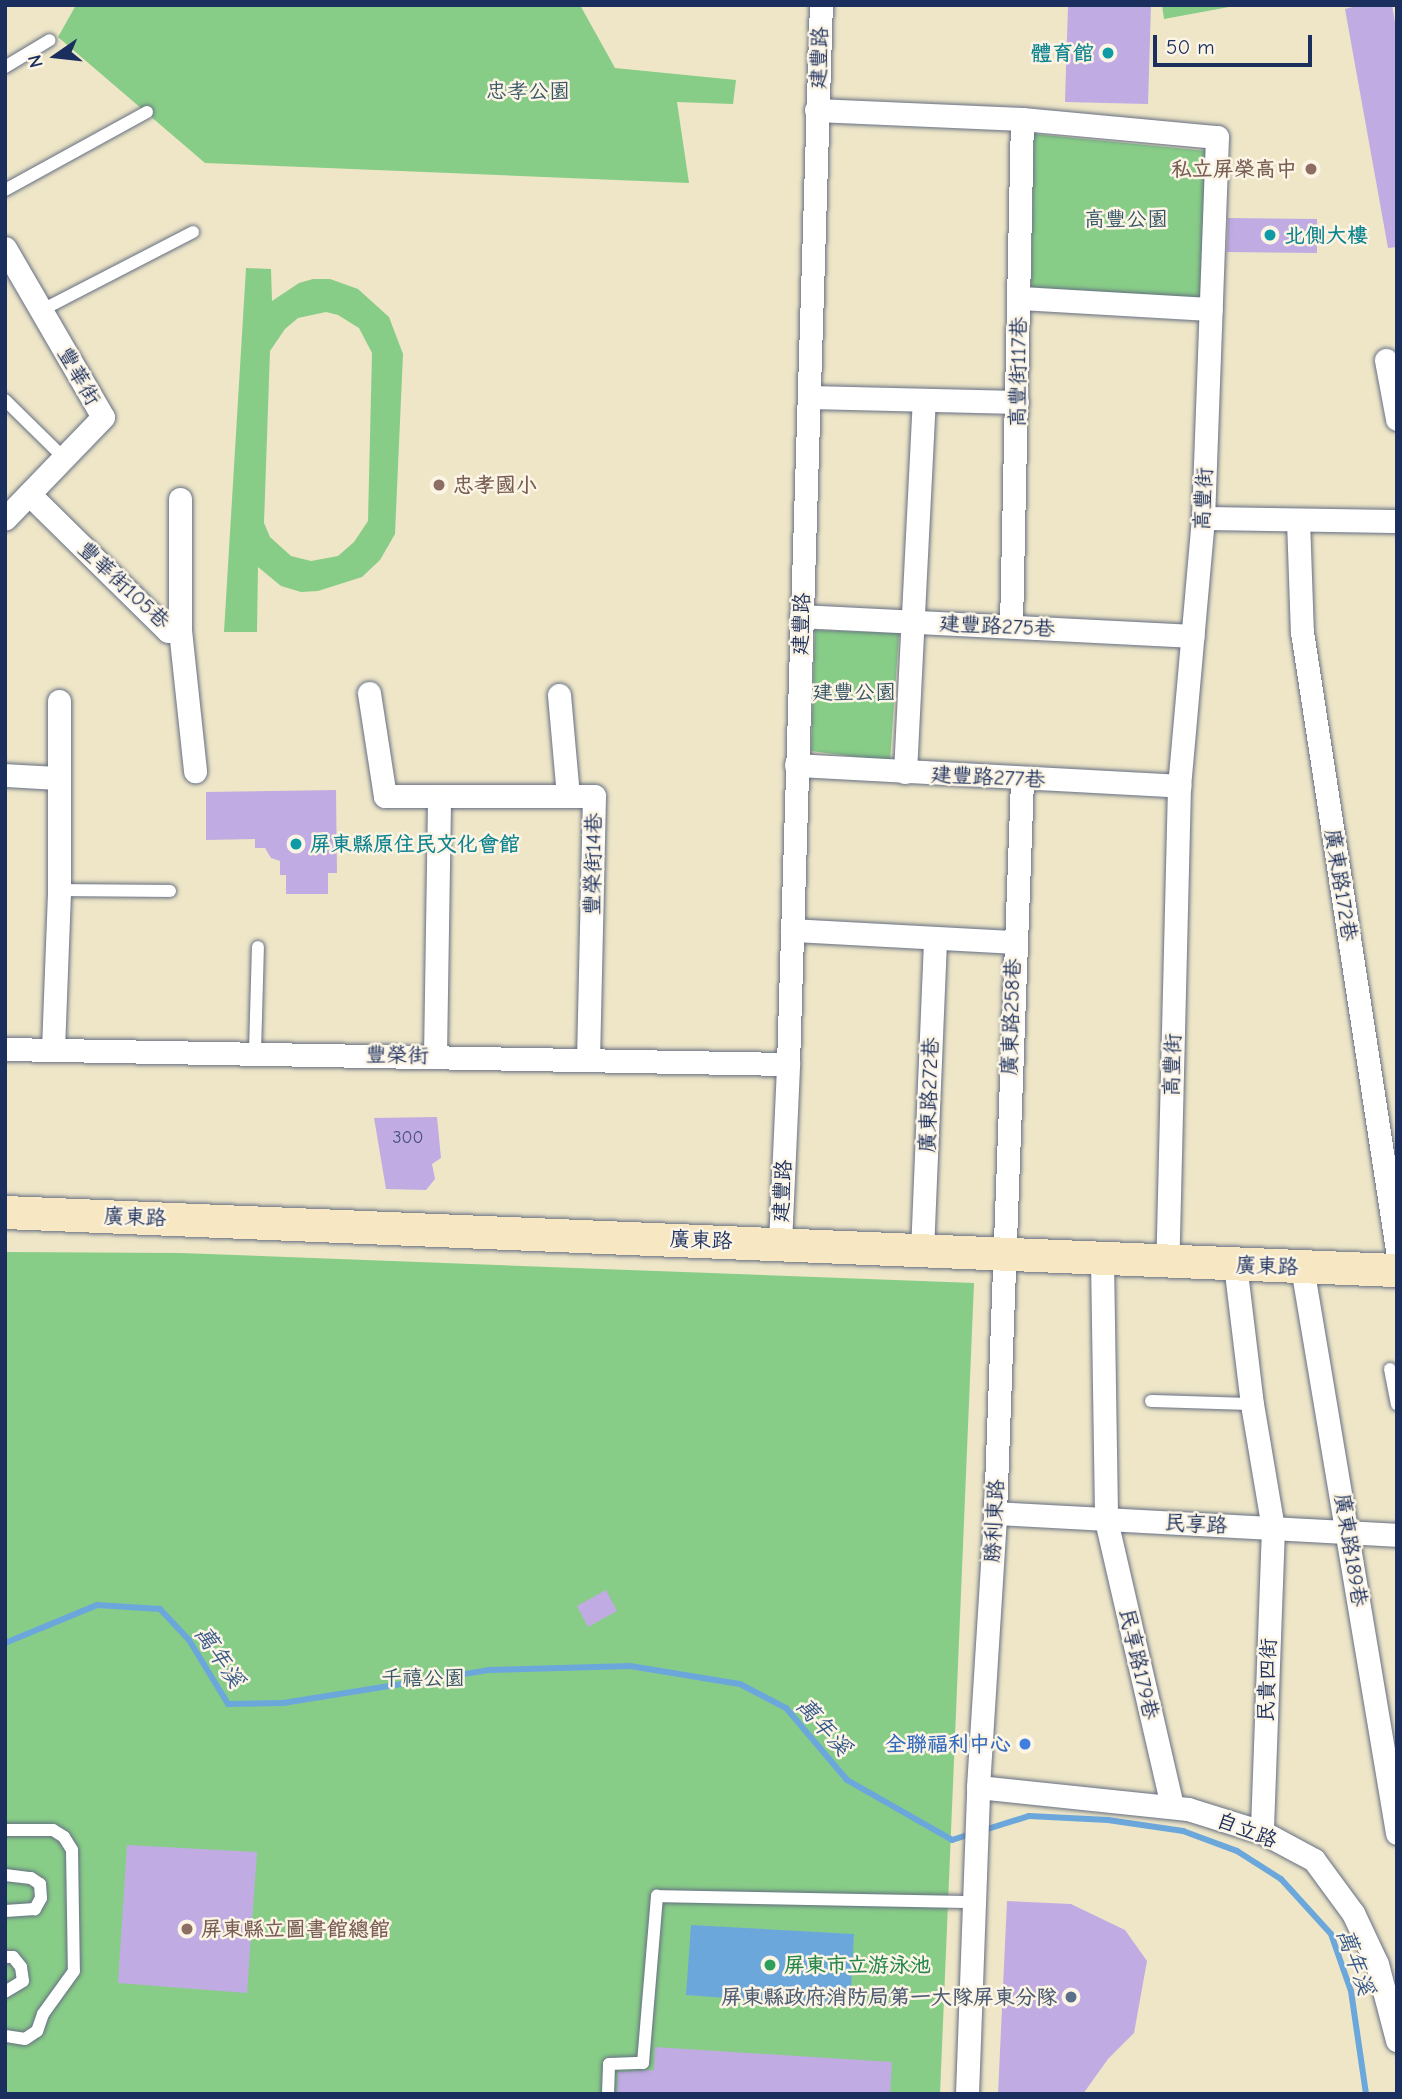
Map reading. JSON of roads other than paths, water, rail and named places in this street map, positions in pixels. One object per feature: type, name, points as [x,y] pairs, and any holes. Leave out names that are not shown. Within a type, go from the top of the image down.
[{"type":"street","name":"建豐路","points":[[780,1244],[821,5]]},
{"type":"street","name":"高豐街","points":[[816,110],[1022,118],[1217,137],[1203,517],[1179,786],[1167,1261]]},
{"type":"street","name":"高豐街117巷","points":[[1011,626],[1022,118]]},
{"type":"street","name":"豐華街","points":[[5,248],[103,417],[5,519]]},
{"type":"street","points":[[1019,298],[1211,309]]},
{"type":"street","points":[[1386,360],[1397,419]]},
{"type":"street","points":[[810,397],[1017,402]]},
{"type":"street","points":[[905,772],[924,400]]},
{"type":"street","name":"豐華街105巷","points":[[29,494],[168,631],[180,631],[195,771]]},
{"type":"street","points":[[180,499],[180,631]]},
{"type":"street","points":[[1203,517],[1397,521]]},
{"type":"street","name":"廣東路172巷","points":[[1298,520],[1302,632],[1397,1250]]},
{"type":"street","name":"建豐路275巷","points":[[801,615],[1192,636]]},
{"type":"street","points":[[369,693],[385,796],[568,796]]},
{"type":"street","name":"豐榮街14巷","points":[[559,695],[568,796],[594,796],[588,1059]]},
{"type":"street","points":[[53,1049],[59,890],[59,701]]},
{"type":"street","name":"建豐路277巷","points":[[796,765],[1179,786]]},
{"type":"street","points":[[5,775],[59,778]]},
{"type":"street","name":"廣東路258巷","points":[[1002,1254],[1022,779]]},
{"type":"street","points":[[435,1056],[439,796]]},
{"type":"street","points":[[792,930],[1014,942]]},
{"type":"street","name":"廣東路272巷","points":[[922,1251],[935,939]]},
{"type":"street","name":"豐榮街","points":[[5,1049],[788,1064]]},
{"type":"street","name":"廣東路","points":[[5,1212],[1397,1270]]},
{"type":"street","name":"勝利東路","points":[[973,1902],[995,1513],[1002,1254]]},
{"type":"street","name":"民享路179巷","points":[[1102,1259],[1106,1520],[1172,1807]]},
{"type":"street","name":"民貴四街","points":[[1235,1264],[1252,1404],[1273,1528],[1262,1832]]},
{"type":"street","name":"廣東路189巷","points":[[1303,1267],[1397,1833]]},
{"type":"street","name":"民享路","points":[[995,1513],[1397,1535]]},
{"type":"street","name":"自立路","points":[[978,1787],[1172,1807],[1262,1832],[1314,1860],[1387,1961],[1397,2040]]},
{"type":"street","points":[[967,2094],[973,1902]]},
{"type":"lane","points":[[5,66],[50,40]]},
{"type":"lane","points":[[5,190],[147,112]]},
{"type":"lane","points":[[42,310],[193,232]]},
{"type":"lane","points":[[5,400],[64,458]]},
{"type":"lane","points":[[59,890],[170,891]]},
{"type":"lane","points":[[255,1052],[258,947]]},
{"type":"lane","points":[[1390,1369],[1397,1404]]},
{"type":"lane","points":[[1151,1401],[1252,1404]]},
{"type":"lane","points":[[5,1830],[53,1830],[64,1837],[72,1850],[74,1970],[43,2014],[37,2031],[26,2039],[5,2036]]},
{"type":"lane","points":[[5,1875],[31,1878],[40,1884],[41,1898],[35,1909],[5,1911]]},
{"type":"lane","points":[[608,2094],[610,2064],[643,2063],[657,1896],[973,1902]]},
{"type":"lane","points":[[5,1957],[13,1957],[22,1967],[23,1981],[5,1992]]},
{"type":"water","name":"屏東市立游泳池","points":[[691,1925],[854,1934],[850,2007],[686,1995]]},
{"type":"waterway","name":"萬年溪","points":[[5,1643],[97,1605],[160,1609],[189,1640],[228,1704],[283,1703],[488,1670],[630,1666],[740,1684],[786,1708],[847,1780],[952,1840],[971,1834]]},
{"type":"waterway","name":"萬年溪","points":[[981,1831],[1029,1816],[1108,1820],[1183,1831],[1237,1851],[1281,1879],[1331,1934],[1351,1991],[1366,2094]]},
{"type":"place","name":"體育館","points":[[1108,53]]},
{"type":"place","name":"私立屏榮高中","points":[[1311,169]]},
{"type":"place","name":"北側大樓","points":[[1270,235]]},
{"type":"place","name":"忠孝國小","points":[[439,485]]},
{"type":"place","name":"屏東縣原住民文化會館","points":[[296,844]]},
{"type":"place","name":"全聯福利中心","points":[[1025,1744]]},
{"type":"place","name":"屏東縣立圖書館總館","points":[[187,1929]]},
{"type":"place","name":"屏東市立游泳池","points":[[770,1965]]},
{"type":"place","name":"屏東縣政府消防局第一大隊屏東分隊","points":[[1071,1997]]},
{"type":"park label","name":"忠孝公園","points":[[528,91]]},
{"type":"park label","name":"高豐公園","points":[[1126,219]]},
{"type":"park label","name":"建豐公園","points":[[854,692]]},
{"type":"park label","name":"千禧公園","points":[[423,1678]]}]
